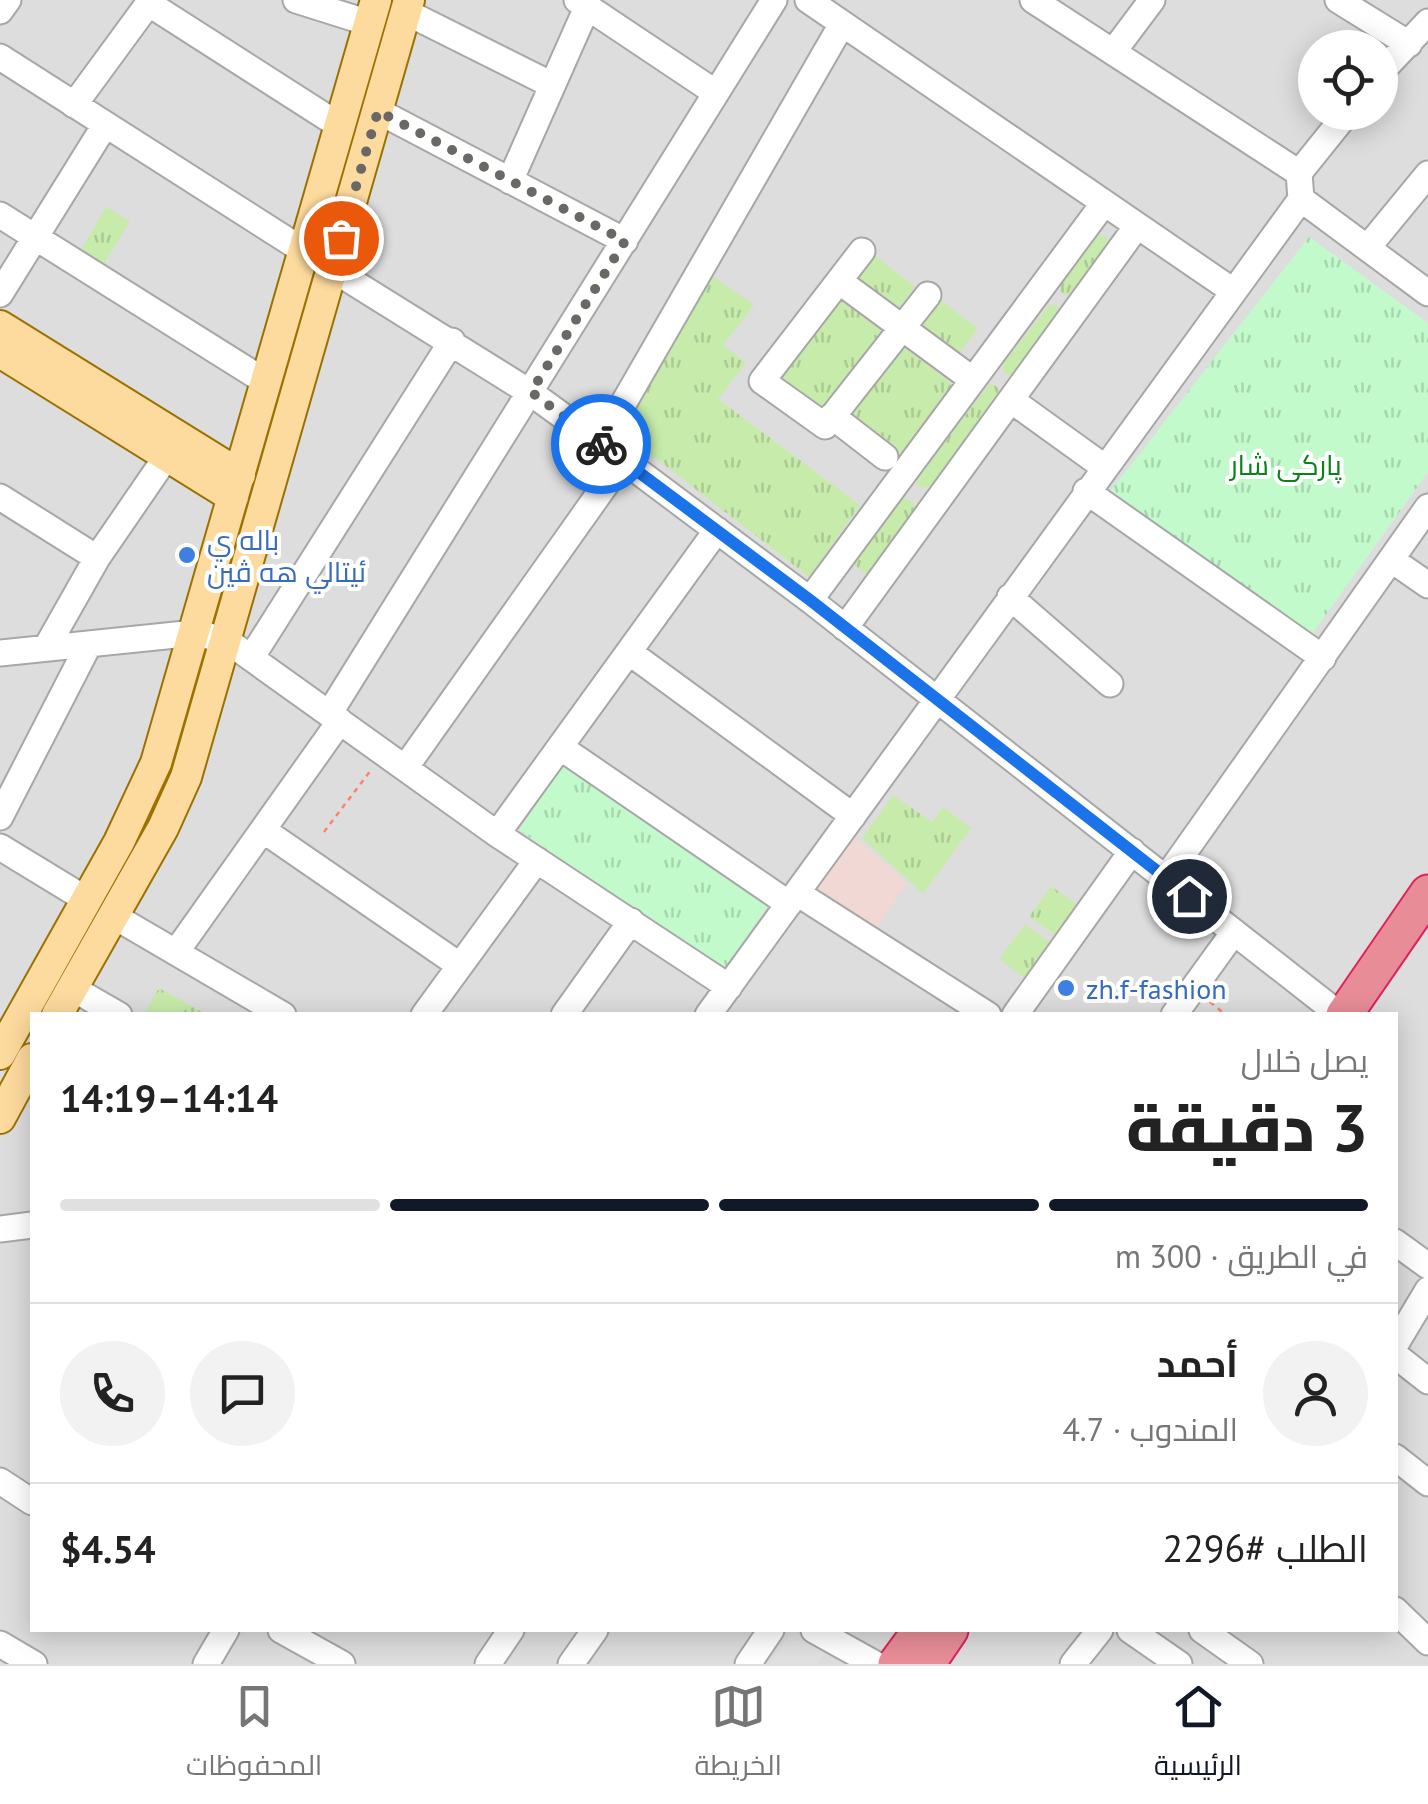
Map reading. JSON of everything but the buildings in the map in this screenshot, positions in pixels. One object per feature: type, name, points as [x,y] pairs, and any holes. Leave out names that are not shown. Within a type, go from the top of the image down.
[{"type":"highway","points":[[1344,1012],[1428,893]]},
{"type":"highway","points":[[1372,1012],[1428,930]]},
{"type":"highway","points":[[896,1664],[920,1632]]},
{"type":"highway","points":[[927,1664],[949,1632]]},
{"type":"main road","points":[[0,1053],[176,803],[408,6]]},
{"type":"main road","points":[[59,1012],[72,988],[145,790],[195,633],[373,12]]},
{"type":"main road","points":[[0,326],[237,486]]},
{"type":"main road","points":[[0,352],[167,456],[237,486]]},
{"type":"main road","points":[[0,1118],[30,1063]]},
{"type":"street","points":[[0,11],[8,0]]},
{"type":"street","points":[[296,0],[373,12]]},
{"type":"street","points":[[176,952],[263,830],[334,718],[774,0]]},
{"type":"street","points":[[808,0],[1233,291]]},
{"type":"street","points":[[1033,0],[1113,52],[1300,186],[1368,247],[1428,293]]},
{"type":"street","points":[[1113,52],[1152,0]]},
{"type":"street","points":[[1338,0],[1409,44]]},
{"type":"street","points":[[74,105],[149,2],[340,126]]},
{"type":"street","points":[[510,181],[583,3],[716,93]]},
{"type":"street","points":[[408,6],[552,86]]},
{"type":"street","points":[[1398,55],[1428,22]]},
{"type":"street","points":[[600,444],[842,24]]},
{"type":"street","points":[[0,57],[304,251]]},
{"type":"street","points":[[378,111],[625,241]]},
{"type":"street","points":[[0,294],[106,125]]},
{"type":"street","points":[[710,1012],[1233,291],[1336,130]]},
{"type":"street","points":[[1368,247],[1428,174]]},
{"type":"street","points":[[810,600],[1104,203]]},
{"type":"street","points":[[0,216],[266,382]]},
{"type":"street","points":[[845,628],[1138,226]]},
{"type":"street","points":[[862,251],[762,381],[824,426],[928,296]]},
{"type":"street","points":[[332,269],[531,392],[810,600],[1338,1012]]},
{"type":"street","points":[[839,281],[902,328],[1014,396],[1104,467]]},
{"type":"street","points":[[1044,285],[1076,310]]},
{"type":"street","points":[[251,658],[452,341]]},
{"type":"street","points":[[832,416],[885,457]]},
{"type":"street","points":[[46,648],[97,558],[167,456]]},
{"type":"street","points":[[394,760],[623,460]]},
{"type":"street","points":[[899,480],[933,506]]},
{"type":"street","points":[[1086,492],[1323,658]]},
{"type":"street","points":[[0,497],[97,558]]},
{"type":"street","points":[[1166,878],[1428,507]]},
{"type":"street","points":[[498,834],[716,530]]},
{"type":"street","points":[[1392,560],[1428,585]]},
{"type":"street","points":[[1010,598],[1110,684]]},
{"type":"street","points":[[6,649],[195,633],[226,640],[498,834],[728,986]]},
{"type":"street","points":[[0,817],[88,644]]},
{"type":"street","points":[[629,652],[853,816]]},
{"type":"street","points":[[560,747],[793,899],[983,1012]]},
{"type":"street","points":[[263,830],[460,965]]},
{"type":"street","points":[[0,847],[278,1012]]},
{"type":"street","points":[[1019,1012],[1132,852]]},
{"type":"street","points":[[426,1012],[537,860]]},
{"type":"street","points":[[566,1012],[630,921]]},
{"type":"street","points":[[1176,1012],[1234,932]]},
{"type":"street","points":[[72,988],[114,1012]]},
{"type":"street","points":[[0,1229],[30,1225]]},
{"type":"street","points":[[1398,1244],[1428,1266]]},
{"type":"street","points":[[1398,1340],[1428,1290]]},
{"type":"street","points":[[1398,1356],[1428,1381]]},
{"type":"street","points":[[1398,1460],[1428,1482]]},
{"type":"street","points":[[0,1481],[30,1501]]},
{"type":"street","points":[[1398,1613],[1428,1642]]},
{"type":"street","points":[[206,1664],[225,1632]]},
{"type":"street","points":[[285,1632],[342,1664]]},
{"type":"street","points":[[488,1664],[510,1632]]},
{"type":"street","points":[[571,1664],[594,1632]]},
{"type":"street","points":[[748,1664],[770,1632]]},
{"type":"street","points":[[818,1632],[876,1664]]},
{"type":"street","points":[[1073,1664],[1098,1632]]},
{"type":"street","points":[[1133,1632],[1178,1664],[1201,1632]]},
{"type":"street","points":[[1205,1632],[1250,1664]]},
{"type":"street","points":[[0,1644],[34,1664]]},
{"type":"path","points":[[324,832],[394,760]]},
{"type":"shaded area","points":[[0,0],[1428,0],[1428,1664],[0,1664]]},
{"type":"shaded area","points":[[849,831],[906,883],[875,931],[808,885]]},
{"type":"shaded area","points":[[792,1632],[802,1632],[828,1649],[818,1664],[770,1664]]},
{"type":"green space","points":[[106,207],[130,221],[104,264],[81,250]]},
{"type":"green space","points":[[1099,235],[1107,237],[1107,247],[1073,293],[1064,295],[1061,284]]},
{"type":"green space","name":"پاركى شار","points":[[1309,237],[1428,323],[1428,472],[1310,637],[1109,493]]},
{"type":"green space","points":[[870,252],[915,287],[898,309],[853,275]]},
{"type":"green space","points":[[708,273],[754,305],[723,345],[746,363],[718,399],[860,505],[809,577],[617,428]]},
{"type":"green space","points":[[842,289],[888,324],[820,412],[774,377]]},
{"type":"green space","points":[[941,300],[978,329],[956,357],[920,328]]},
{"type":"green space","points":[[1050,304],[1058,306],[1058,316],[1014,375],[1004,374],[1003,364]]},
{"type":"green space","points":[[901,344],[955,386],[902,454],[848,413]]},
{"type":"green space","points":[[990,383],[999,388],[998,395],[931,486],[921,488],[918,477]]},
{"type":"green space","points":[[903,496],[918,507],[868,575],[852,563]]},
{"type":"green space","points":[[565,763],[768,906],[722,972],[519,830]]},
{"type":"green space","points":[[893,795],[932,822],[943,807],[971,828],[923,894],[862,838]]},
{"type":"green space","points":[[1051,886],[1079,906],[1057,936],[1029,917]]},
{"type":"green space","points":[[1025,924],[1053,945],[1027,980],[999,959]]},
{"type":"green space","points":[[159,988],[202,1012],[145,1012]]},
{"type":"way so far","points":[[341,238],[378,111],[625,241],[531,392],[601,444]]},
{"type":"place","name":"باله ي ئيتالي هه ڤين","points":[[187,555]]},
{"type":"place","name":"zh.f-fashion","points":[[1066,988]]},
{"type":"route","points":[[601,444],[810,600],[1189,896]]}]
